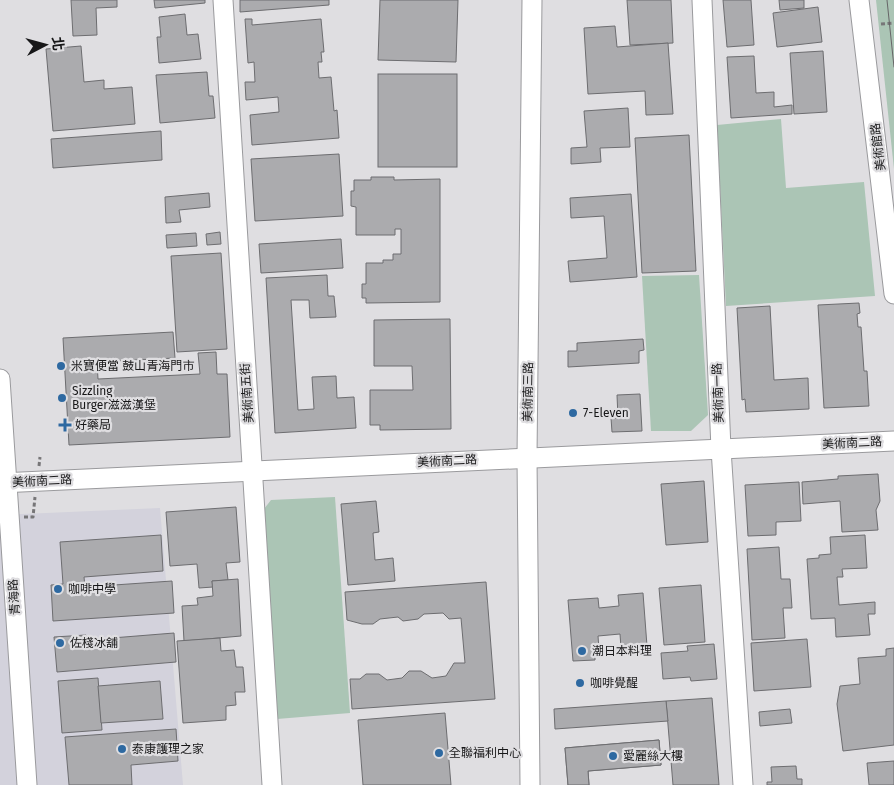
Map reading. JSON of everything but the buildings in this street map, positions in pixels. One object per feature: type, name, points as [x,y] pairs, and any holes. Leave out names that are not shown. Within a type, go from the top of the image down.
[{"type":"street","name":"美術南五街","points":[[223,0],[272,785]]},
{"type":"street","name":"美術南三路","points":[[530,785],[527,457],[532,0]]},
{"type":"street","name":"美術南一路","points":[[702,0],[720,449],[743,785]]},
{"type":"street","name":"美術館路","points":[[859,0],[894,294]]},
{"type":"street","name":"青海路","points":[[0,379],[3,483],[27,785]]},
{"type":"street","name":"美術南二路","points":[[3,483],[894,441]]},
{"type":"path","points":[[881,24],[894,23]]},
{"type":"shaded area","points":[[160,508],[183,785],[0,785],[0,515]]},
{"type":"green space","points":[[876,0],[894,0],[894,169]]},
{"type":"green space","points":[[781,119],[786,188],[864,182],[875,296],[726,306],[717,125]]},
{"type":"green space","points":[[699,275],[708,415],[691,431],[651,431],[642,276]]},
{"type":"green space","points":[[335,497],[350,713],[277,719],[264,509],[271,500]]},
{"type":"tram line","points":[[887,0],[894,67]]},
{"type":"place","name":"米寶便當 鼓山青海門市","points":[[61,366]]},
{"type":"place","name":"Sizzling Burger滋滋漢堡","points":[[62,398]]},
{"type":"place","name":"7-Eleven","points":[[573,413]]},
{"type":"place","name":"好藥局","points":[[65,425]]},
{"type":"place","name":"咖啡中學","points":[[58,589]]},
{"type":"place","name":"佐棧冰舖","points":[[60,643]]},
{"type":"place","name":"潮日本料理","points":[[582,651]]},
{"type":"place","name":"咖啡覺醒","points":[[580,683]]},
{"type":"place","name":"泰康護理之家","points":[[122,749]]},
{"type":"place","name":"全聯福利中心","points":[[439,753]]},
{"type":"place","name":"愛麗絲大樓","points":[[613,756]]}]
